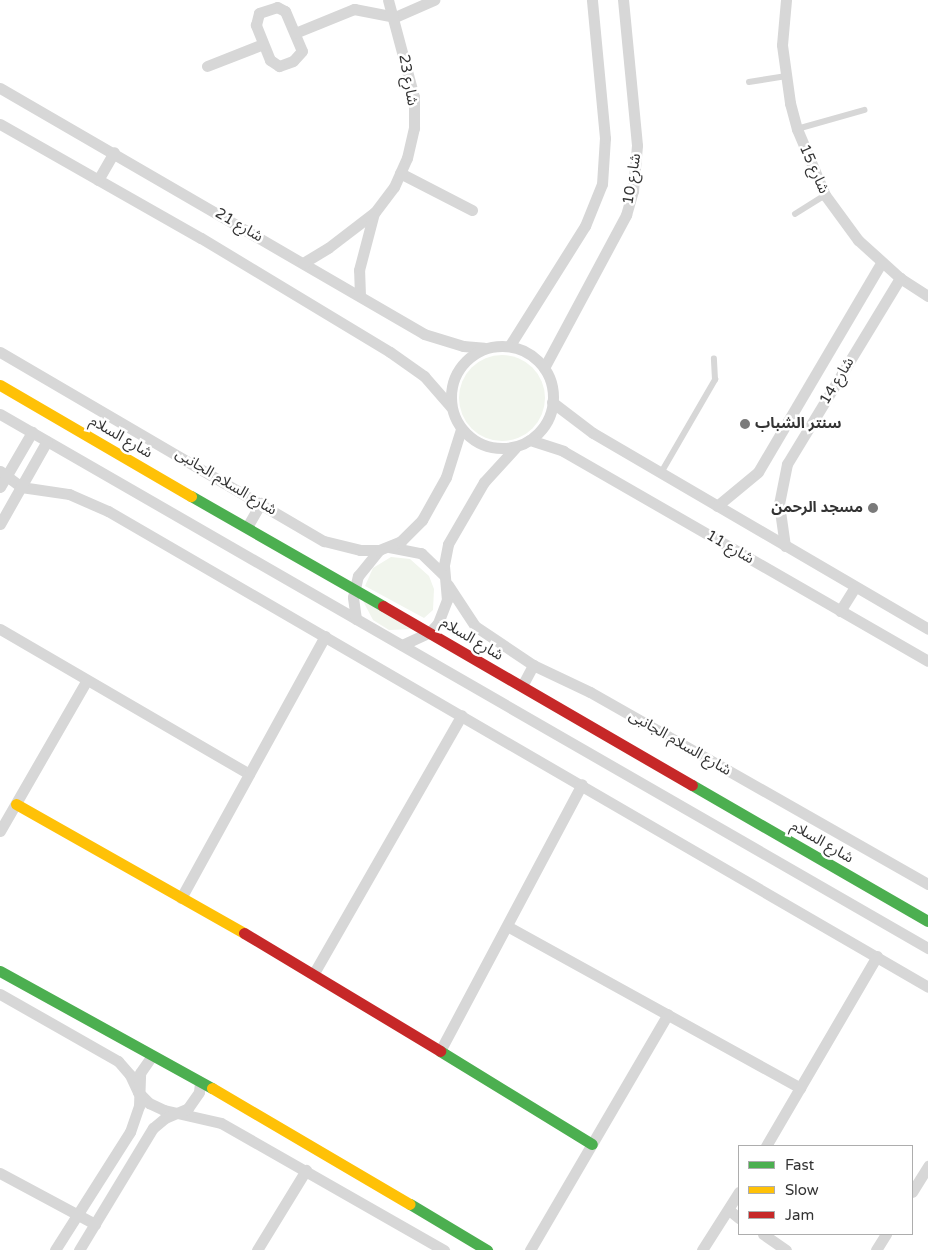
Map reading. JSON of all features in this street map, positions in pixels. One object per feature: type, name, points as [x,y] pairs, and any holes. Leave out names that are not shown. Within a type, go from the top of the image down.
[{"type":"street","name":"شارع 23","points":[[360,296],[359,270],[375,212],[400,174],[414,128],[414,97],[395,17],[388,0]]},
{"type":"street","points":[[295,33],[356,4],[395,17],[434,0]]},
{"type":"street","name":"شارع 10","points":[[510,346],[584,226],[602,184],[605,138],[592,0]]},
{"type":"street","name":"شارع 10","points":[[544,368],[621,224],[634,191],[637,146],[623,0]]},
{"type":"street","name":"شارع 15","points":[[786,0],[782,45],[785,76],[797,129],[825,195],[844,225],[881,263],[928,296]]},
{"type":"street","points":[[272,8],[285,11],[295,33],[302,51],[294,61],[279,66],[270,60],[256,19],[259,13],[272,8]]},
{"type":"street","points":[[207,66],[263,44]]},
{"type":"street","name":"شارع 21","points":[[0,88],[114,152],[424,334],[463,346],[484,348]]},
{"type":"street","name":"شارع 21","points":[[0,124],[396,355],[424,376],[451,408]]},
{"type":"street","points":[[98,180],[114,152]]},
{"type":"street","points":[[400,174],[472,210]]},
{"type":"street","name":"شارع 23","points":[[303,262],[336,242],[375,212]]},
{"type":"street","name":"شارع 14","points":[[717,506],[758,472],[881,263]]},
{"type":"street","name":"شارع 14","points":[[785,546],[779,504],[787,464],[900,278]]},
{"type":"street","points":[[510,346],[529,354],[544,368],[550,380],[552,402],[548,420],[530,440],[517,446],[505,448],[481,444],[461,429],[451,408],[453,378],[471,355],[484,348],[510,346]]},
{"type":"street","name":"شارع السلام الجانبى","points":[[0,352],[324,541],[360,550],[384,549],[421,553],[446,580],[475,626],[534,665],[590,692],[928,884]]},
{"type":"street","name":"شارع السلام","points":[[0,385],[354,587],[928,921]]},
{"type":"street","name":"شارع 11","points":[[552,402],[579,424],[928,629]]},
{"type":"street","points":[[0,414],[928,948]]},
{"type":"street","points":[[356,619],[354,587],[363,566],[384,549],[411,533],[422,520],[446,477],[461,429]]},
{"type":"street","points":[[32,432],[2,478],[21,487],[69,494],[90,501],[582,784],[928,987]]},
{"type":"street","name":"شارع 11","points":[[530,440],[563,451],[928,661]]},
{"type":"street","points":[[0,524],[48,441]]},
{"type":"street","points":[[402,645],[430,632],[444,612],[446,580],[444,554],[450,539],[484,482],[517,446]]},
{"type":"street","points":[[247,527],[261,504]]},
{"type":"street","points":[[840,611],[855,587]]},
{"type":"street","points":[[0,629],[249,774]]},
{"type":"street","points":[[181,898],[325,636]]},
{"type":"street","points":[[522,686],[534,665]]},
{"type":"street","points":[[0,831],[87,680]]},
{"type":"street","points":[[314,973],[462,715]]},
{"type":"street","points":[[440,1051],[582,784]]},
{"type":"street","points":[[16,804],[314,973],[592,1144]]},
{"type":"street","points":[[507,926],[800,1088]]},
{"type":"street","points":[[767,1145],[878,956]]},
{"type":"street","points":[[0,971],[151,1057],[240,1102],[487,1250]]},
{"type":"street","points":[[0,994],[118,1061],[130,1075],[138,1092],[150,1103],[221,1123],[444,1250]]},
{"type":"street","points":[[530,1250],[668,1014]]},
{"type":"street","points":[[56,1250],[130,1132],[139,1106],[140,1073],[151,1057]]},
{"type":"street","points":[[79,1250],[153,1128],[195,1101],[200,1083]]},
{"type":"street","points":[[913,1190],[928,1166]]},
{"type":"street","points":[[257,1250],[306,1170]]},
{"type":"street","points":[[0,1172],[95,1224]]},
{"type":"street","points":[[702,1250],[738,1194]]},
{"type":"street","points":[[729,1210],[738,1217]]},
{"type":"street","points":[[764,1235],[786,1250]]},
{"type":"street","points":[[876,1250],[885,1235]]},
{"type":"lane","points":[[749,82],[785,76]]},
{"type":"lane","points":[[797,129],[864,110]]},
{"type":"lane","points":[[795,214],[825,195]]},
{"type":"lane","points":[[661,473],[715,380],[714,359]]},
{"type":"shaded area","points":[[502,355],[518,359],[532,368],[541,382],[545,398],[541,414],[532,428],[518,437],[502,441],[486,437],[472,428],[463,414],[459,398],[463,382],[472,368],[486,359]]},
{"type":"shaded area","points":[[391,557],[410,559],[429,576],[434,589],[433,610],[424,618],[365,586],[373,568]]},
{"type":"shaded area","points":[[362,599],[415,629],[389,630],[373,620]]},
{"type":"traffic: fast","points":[[191,496],[383,606]]},
{"type":"traffic: fast","points":[[692,785],[928,921]]},
{"type":"traffic: fast","points":[[0,971],[212,1088]]},
{"type":"traffic: fast","points":[[440,1051],[592,1144]]},
{"type":"traffic: fast","points":[[410,1204],[487,1250]]},
{"type":"traffic: slow","points":[[0,385],[191,496]]},
{"type":"traffic: slow","points":[[16,804],[244,933]]},
{"type":"traffic: slow","points":[[212,1088],[410,1204]]},
{"type":"traffic: jam","points":[[383,606],[692,785]]},
{"type":"traffic: jam","points":[[244,933],[440,1051]]},
{"type":"place","name":"سنتر الشباب","points":[[745,424]]},
{"type":"place","name":"مسجد الرحمن","points":[[873,508]]}]
